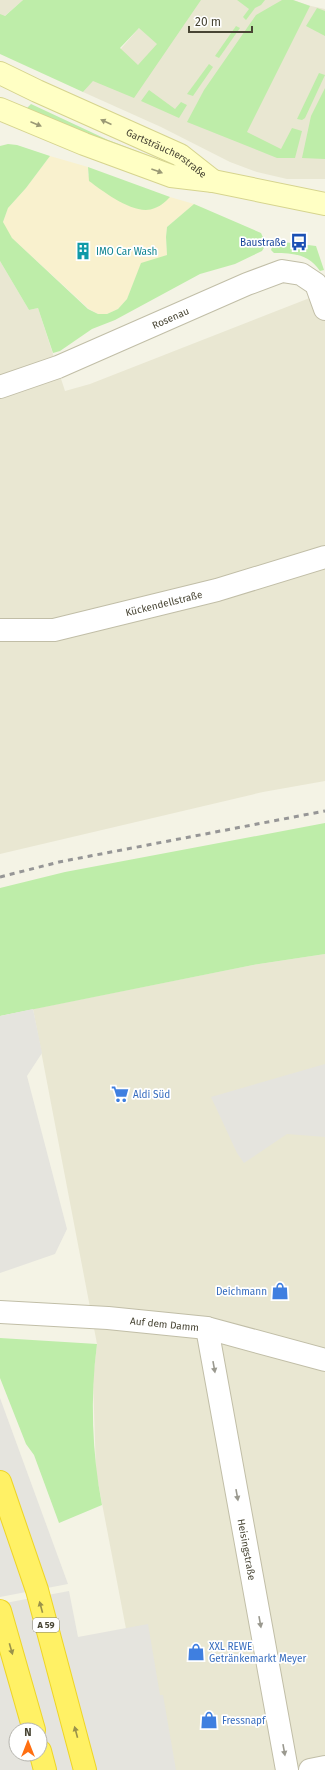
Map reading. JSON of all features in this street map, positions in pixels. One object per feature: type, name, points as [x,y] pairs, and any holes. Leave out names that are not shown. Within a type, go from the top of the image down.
[{"type":"highway","name":"A 59","points":[[0,1482],[37,1590],[85,1770]]},
{"type":"highway","points":[[0,1611],[32,1722]]},
{"type":"main road","name":"Gartsträucherstraße","points":[[0,73],[36,91],[180,155],[213,181]]},
{"type":"main road","name":"Gartsträucherstraße","points":[[0,109],[84,144],[171,176],[213,181]]},
{"type":"main road","points":[[213,181],[325,204]]},
{"type":"street","name":"Rosenau","points":[[0,387],[58,367],[247,284],[282,272],[301,274],[316,284],[325,309]]},
{"type":"street","name":"Kückendellstraße","points":[[0,630],[54,630],[217,590],[325,557]]},
{"type":"street","name":"Auf dem Damm","points":[[0,1312],[108,1318],[207,1328],[325,1360]]},
{"type":"street","name":"Heisingstraße","points":[[207,1328],[287,1770]]},
{"type":"street","points":[[310,1770],[325,1767]]},
{"type":"shaded area","points":[[0,0],[23,0],[0,20]]},
{"type":"shaded area","points":[[168,0],[293,0],[325,9],[325,179],[287,179],[257,172],[230,162],[161,127],[83,92],[139,28]]},
{"type":"shaded area","points":[[50,156],[88,167],[88,175],[155,208],[170,197],[194,204],[167,227],[167,255],[141,264],[127,299],[118,309],[107,314],[98,314],[89,309],[12,238],[6,230],[3,222],[8,208],[26,188]]},
{"type":"shaded area","points":[[0,261],[29,310],[38,308],[65,391],[90,384],[325,292],[325,781],[263,792],[0,854]]},
{"type":"shaded area","points":[[325,954],[325,1770],[153,1770],[96,1472],[93,1379],[97,1344],[33,1009],[253,965]]},
{"type":"shaded area","points":[[33,1009],[42,1053],[27,1076],[67,1229],[55,1254],[0,1273],[0,1016]]},
{"type":"shaded area","points":[[325,1064],[325,1137],[287,1134],[244,1163],[237,1153],[211,1097]]},
{"type":"shaded area","points":[[0,1398],[68,1584],[0,1597]]},
{"type":"shaded area","points":[[69,1591],[78,1637],[148,1624],[160,1695],[163,1695],[176,1770],[0,1770],[0,1604]]},
{"type":"green space","points":[[23,0],[201,0],[134,98],[93,81],[83,92],[0,54],[0,14],[5,16]],"holes":[[[139,28],[157,44],[138,65],[120,48]]]},
{"type":"green space","points":[[237,0],[265,0],[261,5],[255,8],[246,20],[243,17],[249,9]]},
{"type":"green space","points":[[282,0],[293,0],[310,6],[247,132],[281,149],[292,128],[302,131],[295,158],[277,158],[187,122],[204,90],[256,15]]},
{"type":"green space","points":[[317,8],[325,11],[325,36],[306,26]]},
{"type":"green space","points":[[236,26],[240,28],[219,58],[215,56]]},
{"type":"green space","points":[[209,64],[213,67],[193,96],[187,94]]},
{"type":"green space","points":[[319,73],[325,75],[305,118],[302,120],[297,119]]},
{"type":"green space","points":[[325,88],[325,159],[302,158],[311,116]]},
{"type":"green space","points":[[149,90],[175,109],[181,102],[187,105],[179,118],[141,101]]},
{"type":"green space","points":[[31,104],[108,140],[150,156],[148,160],[25,110]]},
{"type":"green space","points":[[8,144],[17,145],[50,156],[26,188],[8,208],[3,222],[12,238],[88,309],[98,314],[107,314],[118,309],[127,299],[141,263],[167,255],[167,227],[194,204],[261,233],[265,246],[262,251],[235,264],[200,274],[115,320],[92,329],[60,351],[53,353],[38,308],[29,310],[0,261],[0,146]]},
{"type":"green space","points":[[88,167],[170,197],[159,206],[147,210],[130,206],[111,197],[89,181]]},
{"type":"green space","points":[[283,242],[316,246],[324,270],[320,271],[316,265],[306,258],[288,253],[274,253],[271,250],[272,247]]},
{"type":"green space","points":[[325,823],[325,954],[253,965],[0,1016],[0,888],[65,872]]},
{"type":"green space","points":[[0,1338],[97,1344],[93,1384],[93,1425],[96,1465],[102,1505],[59,1523],[34,1455],[26,1444],[0,1378]]},
{"type":"railway","points":[[0,877],[59,862],[325,811]]},
{"type":"place","name":"Baustraße","points":[[299,242]]},
{"type":"place","name":"IMO Car Wash","points":[[83,251]]},
{"type":"place","name":"Aldi Süd","points":[[120,1094]]},
{"type":"place","name":"Deichmann","points":[[280,1291]]},
{"type":"place","name":"XXL REWE Getränkemarkt Meyer","points":[[196,1652]]},
{"type":"place","name":"Fressnapf","points":[[209,1720]]}]
